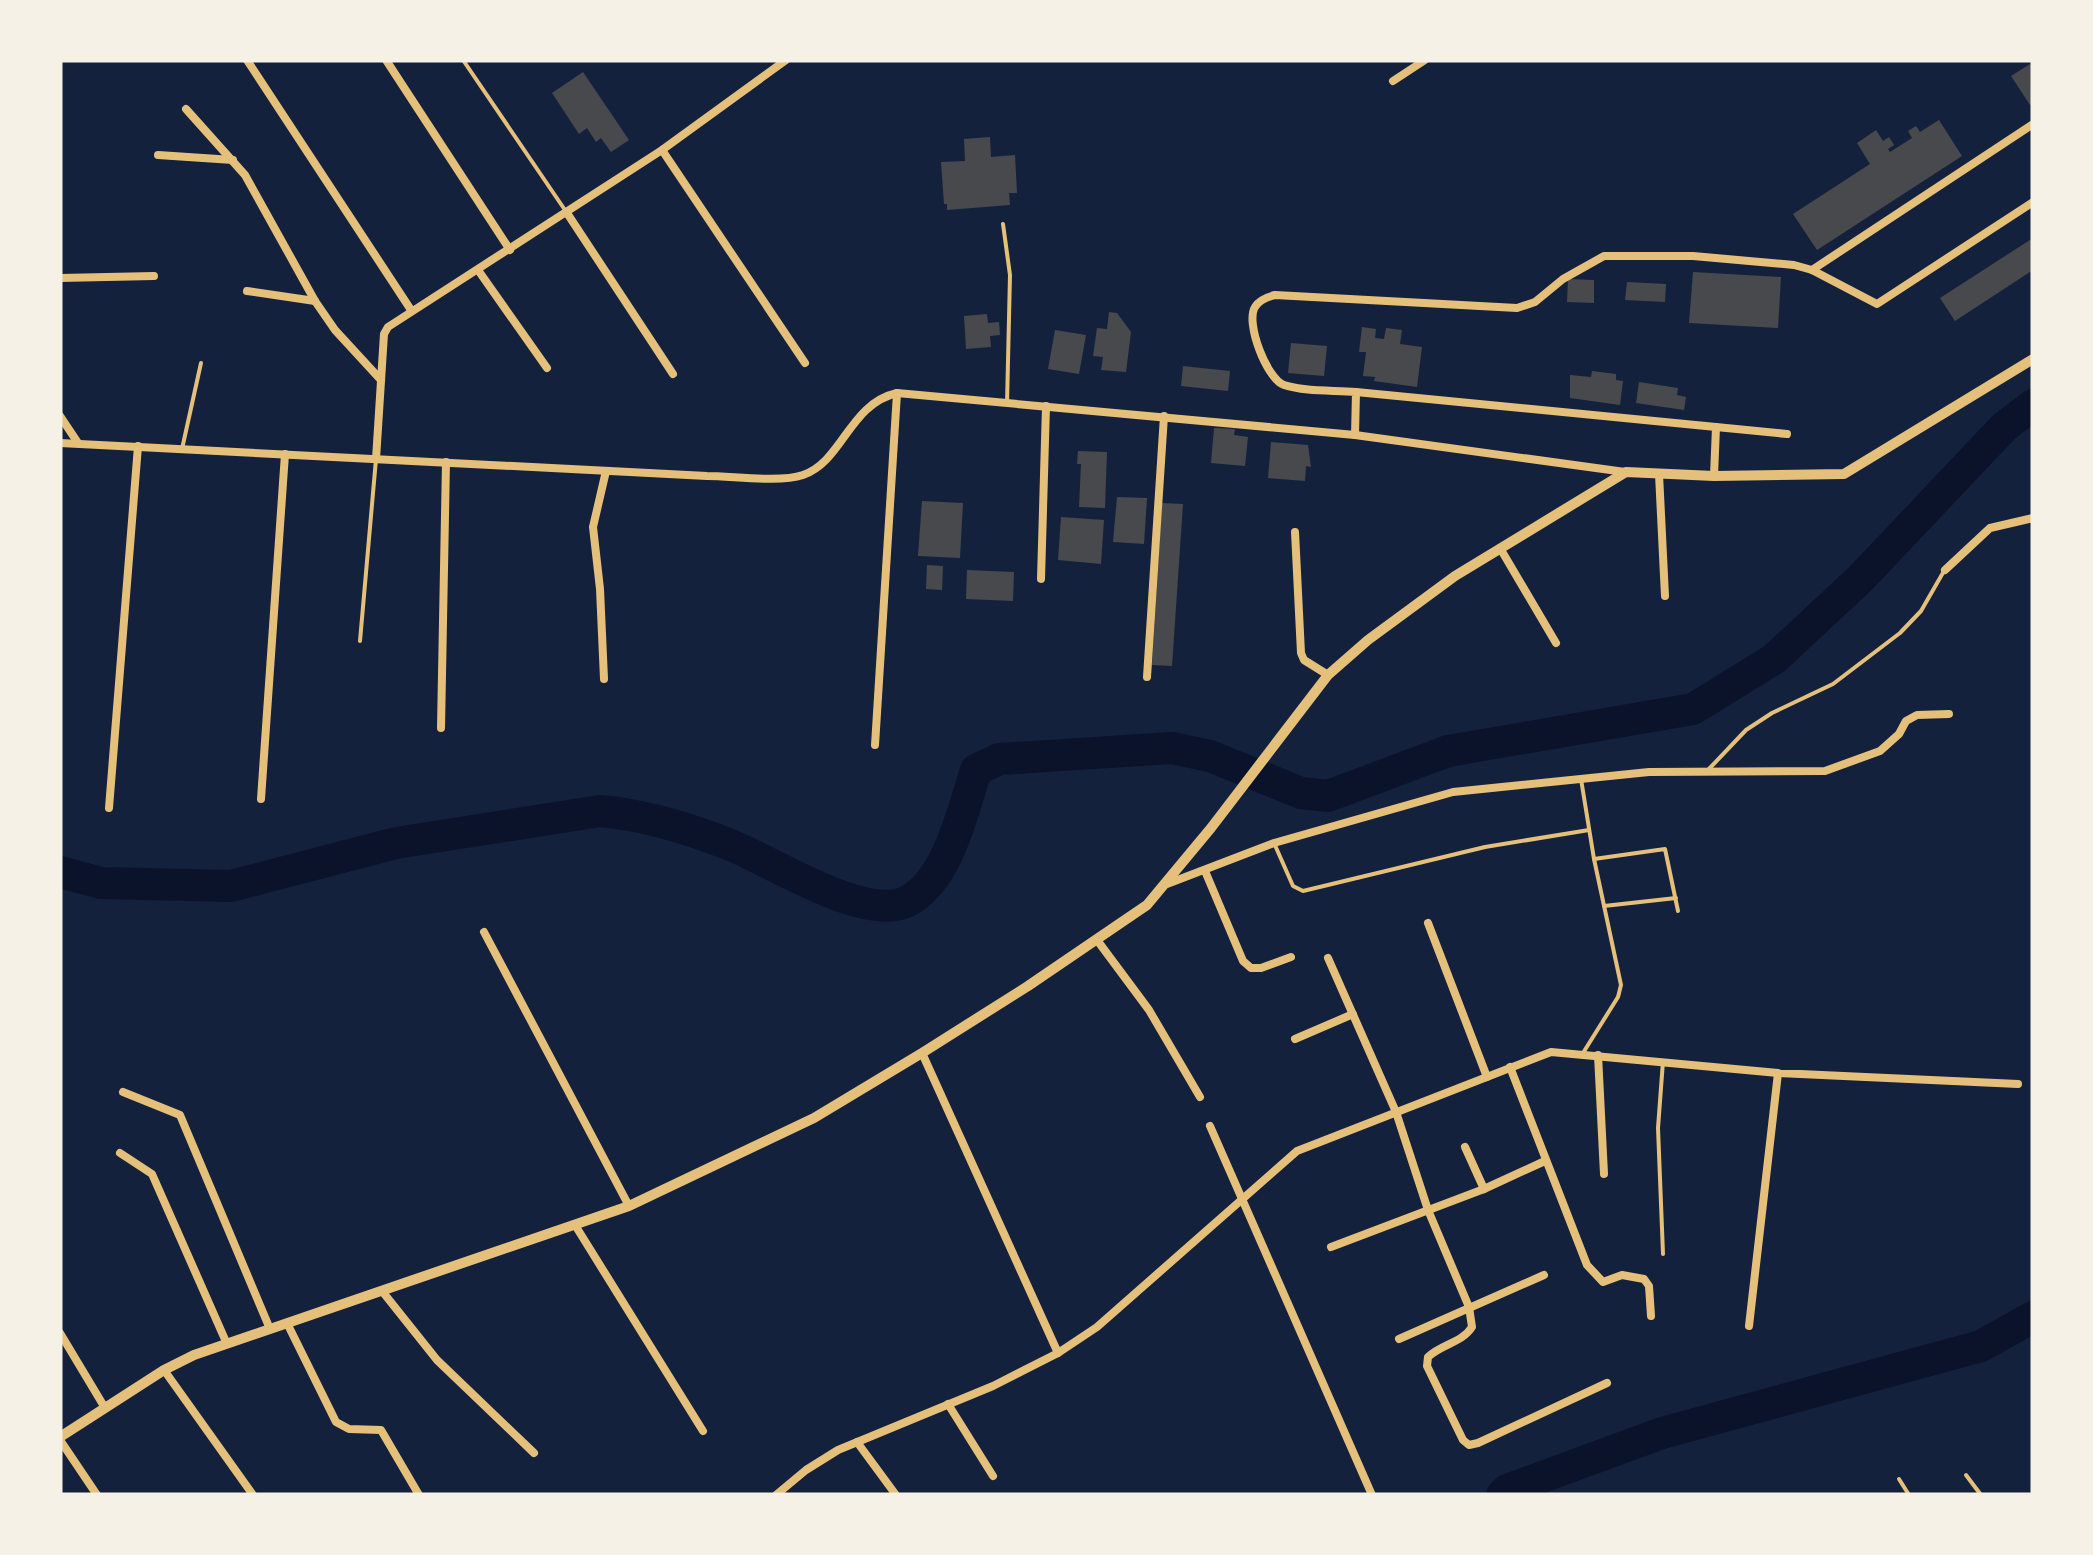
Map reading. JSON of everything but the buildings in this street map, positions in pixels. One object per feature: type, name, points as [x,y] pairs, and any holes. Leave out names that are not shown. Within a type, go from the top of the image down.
[{"type":"street","points":[[248,60],[411,310]]},
{"type":"street","points":[[386,60],[510,250]]},
{"type":"street","points":[[376,459],[384,334],[394,321],[662,150],[786,60]]},
{"type":"street","points":[[1394,81],[1426,60]]},
{"type":"street","points":[[186,109],[234,160],[316,302],[381,380]]},
{"type":"street","points":[[1812,270],[2033,124]]},
{"type":"street","points":[[662,150],[805,362]]},
{"type":"street","points":[[158,156],[234,160]]},
{"type":"street","points":[[1788,434],[1287,386],[1268,370],[1252,316],[1258,303],[1274,295],[1517,308],[1536,302],[1572,272],[1604,256],[1692,256],[1812,270],[1869,302],[1880,304],[2033,202]]},
{"type":"street","points":[[566,213],[674,374]]},
{"type":"street","points":[[478,270],[546,368]]},
{"type":"street","points":[[60,278],[154,276]]},
{"type":"street","points":[[247,291],[316,302]]},
{"type":"street","points":[[60,443],[797,478],[820,465],[865,408],[896,393],[1355,434],[1626,472],[1714,476],[1844,474],[2033,359]]},
{"type":"street","points":[[1355,434],[1356,392]]},
{"type":"street","points":[[875,745],[896,393]]},
{"type":"street","points":[[1042,580],[1046,406]]},
{"type":"street","points":[[60,416],[78,443]]},
{"type":"street","points":[[1147,677],[1164,416]]},
{"type":"street","points":[[1714,476],[1716,427]]},
{"type":"street","points":[[109,808],[138,446]]},
{"type":"street","points":[[262,798],[285,454]]},
{"type":"street","points":[[441,728],[446,462]]},
{"type":"street","points":[[604,679],[593,527],[606,471]]},
{"type":"street","points":[[97,1495],[60,1439],[164,1370],[226,1344],[630,1206],[814,1118],[1097,940],[1147,905],[1167,884],[1328,675],[1368,640],[1456,576],[1626,472]]},
{"type":"street","points":[[1659,474],[1665,596]]},
{"type":"street","points":[[1945,570],[1990,528],[2033,518]]},
{"type":"street","points":[[1296,532],[1301,653],[1304,660],[1328,675]]},
{"type":"street","points":[[1500,548],[1556,644]]},
{"type":"street","points":[[1167,884],[1274,843],[1453,792],[1708,770],[1824,771],[1880,751],[1900,734],[1906,721],[1917,715],[1949,714]]},
{"type":"street","points":[[1205,870],[1244,961],[1251,968],[1261,968],[1291,957]]},
{"type":"street","points":[[1428,923],[1487,1076]]},
{"type":"street","points":[[484,932],[630,1206]]},
{"type":"street","points":[[1097,940],[1149,1010],[1200,1097]]},
{"type":"street","points":[[1328,958],[1396,1112],[1428,1210],[1468,1307],[1472,1327],[1467,1335],[1435,1350],[1428,1357],[1427,1366],[1463,1440],[1478,1444],[1607,1382]]},
{"type":"street","points":[[1295,1039],[1353,1014]]},
{"type":"street","points":[[778,1494],[806,1470],[857,1442],[1058,1353],[1097,1328],[1298,1151],[1551,1052],[1778,1073],[2018,1084]]},
{"type":"street","points":[[922,1053],[1058,1353]]},
{"type":"street","points":[[1598,1055],[1604,1174]]},
{"type":"street","points":[[1510,1067],[1587,1265],[1603,1282],[1622,1275],[1644,1279],[1650,1316]]},
{"type":"street","points":[[1749,1326],[1778,1073]]},
{"type":"street","points":[[123,1092],[180,1115],[270,1330]]},
{"type":"street","points":[[1210,1126],[1372,1495]]},
{"type":"street","points":[[1465,1147],[1484,1189]]},
{"type":"street","points":[[120,1154],[152,1174],[226,1344]]},
{"type":"street","points":[[1330,1247],[1484,1189],[1545,1161]]},
{"type":"street","points":[[575,1225],[703,1431]]},
{"type":"street","points":[[1400,1339],[1544,1275]]},
{"type":"street","points":[[382,1291],[437,1360],[534,1453]]},
{"type":"street","points":[[287,1323],[336,1422],[349,1429],[381,1430],[418,1495]]},
{"type":"street","points":[[60,1333],[106,1408]]},
{"type":"street","points":[[164,1370],[253,1495]]},
{"type":"street","points":[[948,1404],[993,1476]]},
{"type":"street","points":[[857,1442],[896,1495]]},
{"type":"lane","points":[[463,60],[566,213]]},
{"type":"lane","points":[[1004,224],[1010,275],[1007,404]]},
{"type":"lane","points":[[182,449],[201,363]]},
{"type":"lane","points":[[360,642],[376,459]]},
{"type":"lane","points":[[1708,770],[1746,730],[1832,684],[1900,634],[1921,612],[1945,570]]},
{"type":"lane","points":[[1581,779],[1620,985],[1618,997],[1582,1053]]},
{"type":"lane","points":[[1274,843],[1293,886],[1303,891],[1486,846],[1589,830]]},
{"type":"lane","points":[[1594,859],[1665,849],[1678,911]]},
{"type":"lane","points":[[1604,906],[1676,898]]},
{"type":"lane","points":[[1663,1254],[1658,1128],[1664,1061]]},
{"type":"lane","points":[[1966,1474],[1981,1495]]},
{"type":"lane","points":[[1898,1478],[1909,1495]]},
{"type":"waterway","points":[[60,872],[101,883],[231,886],[396,843],[600,811],[651,819],[701,834],[819,888],[867,904],[888,906],[906,902],[921,892],[943,862],[976,770],[999,759],[1172,748],[1210,756],[1301,793],[1328,796],[1448,751],[1693,709],[1774,659],[1861,578],[2004,427],[2033,405]]},
{"type":"waterway","points":[[1502,1495],[1662,1433],[1981,1346],[2033,1317]]}]
